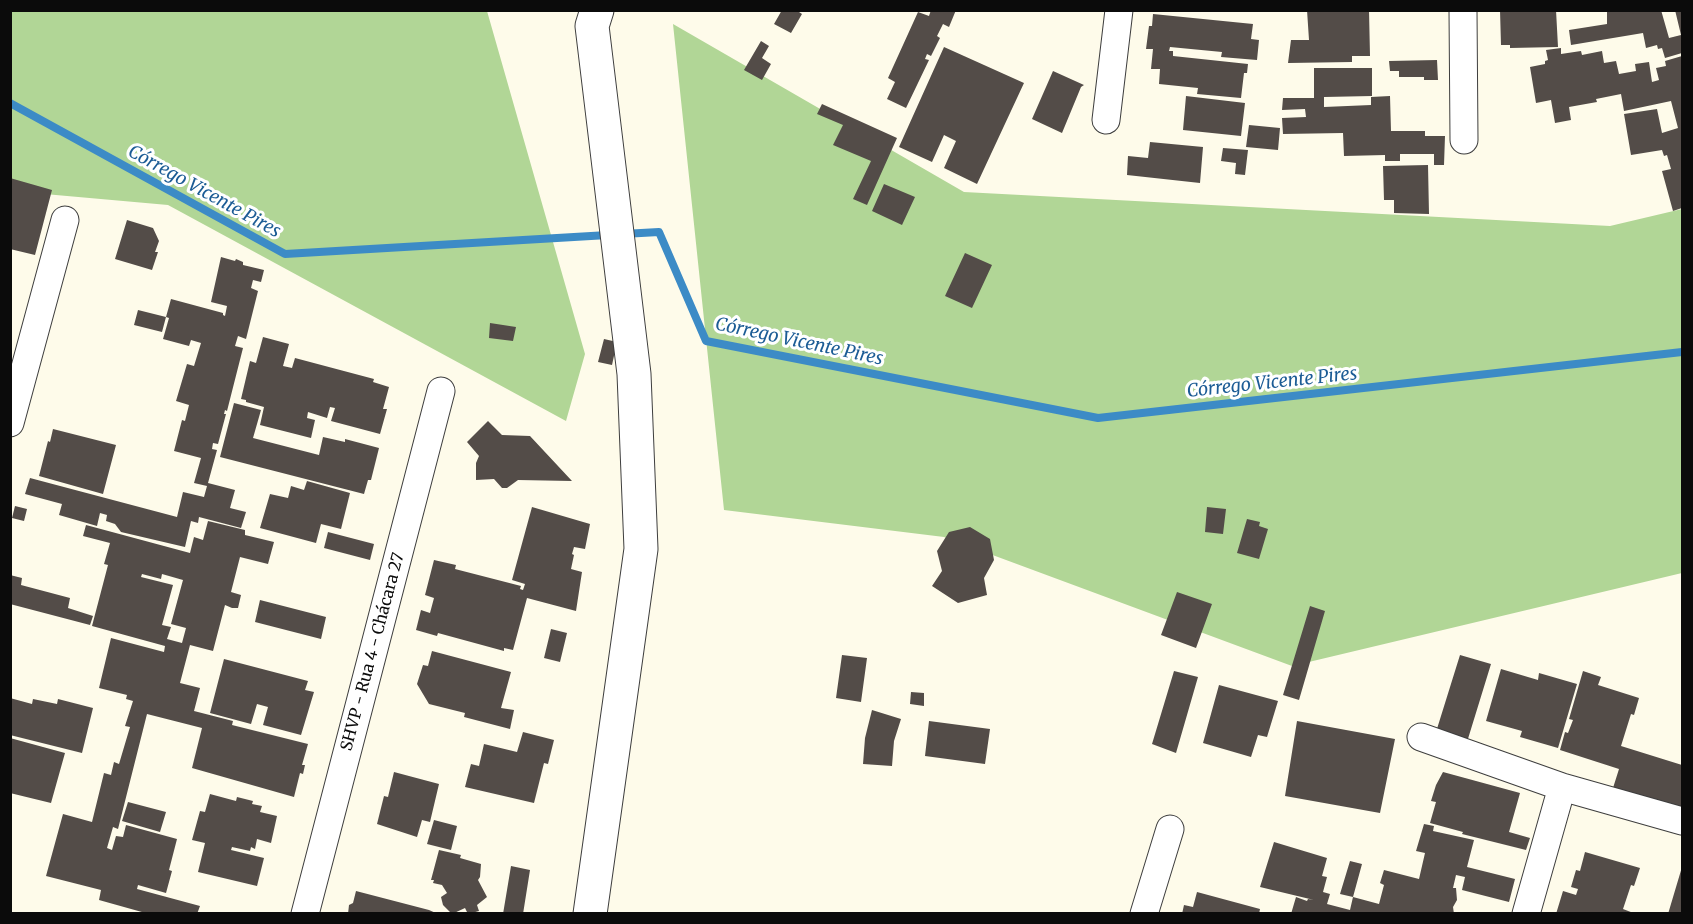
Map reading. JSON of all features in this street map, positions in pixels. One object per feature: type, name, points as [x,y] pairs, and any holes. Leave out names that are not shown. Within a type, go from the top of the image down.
[{"type":"street","points":[[1106,120],[1119,10]]},
{"type":"street","points":[[1463,10],[1464,140]]},
{"type":"street","points":[[590,914],[641,549],[634,374],[595,18]]},
{"type":"street","points":[[10,423],[65,219]]},
{"type":"street","name":"SHVP - Rua 4 - Chácara 27","points":[[305,914],[441,391]]},
{"type":"street","points":[[1421,736],[1562,787],[1683,821]]},
{"type":"street","points":[[1526,914],[1562,787]]},
{"type":"street","points":[[1144,914],[1170,829]]},
{"type":"green space","points":[[10,11],[487,11],[585,354],[566,421],[168,205],[11,191]]},
{"type":"green space","points":[[673,24],[964,192],[1610,226],[1682,209],[1682,573],[1292,666],[944,537],[724,510]]},
{"type":"building","points":[[782,10],[796,10],[802,14],[791,33],[774,24]]},
{"type":"building","points":[[931,10],[956,10],[949,27],[943,24],[937,36],[940,38],[931,56],[927,54],[925,59],[929,60],[906,108],[887,99],[895,82],[888,78],[918,12],[929,16]]},
{"type":"building","points":[[1307,10],[1369,10],[1370,56],[1352,56],[1352,62],[1288,63],[1291,40],[1309,40]]},
{"type":"building","points":[[1500,10],[1556,10],[1558,47],[1510,48],[1510,45],[1501,45]]},
{"type":"building","points":[[1607,10],[1661,10],[1669,38],[1681,35],[1675,10],[1682,10],[1682,53],[1665,58],[1662,48],[1658,49],[1657,45],[1646,48],[1643,33],[1571,45],[1569,30],[1607,24]]},
{"type":"building","points":[[1153,14],[1253,24],[1251,39],[1259,40],[1257,60],[1221,57],[1222,52],[1170,47],[1169,51],[1173,51],[1173,56],[1248,64],[1247,73],[1244,73],[1241,98],[1197,94],[1198,88],[1159,84],[1160,69],[1151,69],[1153,49],[1146,49]]},
{"type":"building","points":[[761,41],[769,46],[762,58],[771,64],[762,80],[744,70]]},
{"type":"building","points":[[944,47],[1024,83],[977,184],[944,168],[956,141],[944,135],[932,162],[899,147]]},
{"type":"building","points":[[1561,48],[1561,54],[1581,51],[1582,55],[1602,51],[1604,63],[1616,61],[1619,74],[1636,71],[1635,64],[1649,62],[1652,82],[1659,80],[1656,68],[1666,66],[1665,61],[1682,56],[1682,208],[1673,211],[1662,171],[1671,169],[1667,155],[1664,156],[1662,150],[1631,155],[1624,114],[1657,109],[1662,133],[1678,128],[1671,101],[1624,111],[1621,94],[1596,99],[1597,102],[1569,107],[1571,120],[1555,123],[1551,100],[1536,103],[1530,67],[1545,64],[1548,60],[1546,50]]},
{"type":"building","points":[[1437,60],[1438,80],[1424,80],[1424,77],[1399,77],[1399,71],[1390,71],[1389,61]]},
{"type":"building","points":[[1314,68],[1372,68],[1372,96],[1324,97],[1324,107],[1371,105],[1371,97],[1390,96],[1391,131],[1425,131],[1425,136],[1445,136],[1444,165],[1434,165],[1434,154],[1400,154],[1400,161],[1385,161],[1385,155],[1344,156],[1343,133],[1283,134],[1282,118],[1306,117],[1305,109],[1282,110],[1283,98],[1314,98]]},
{"type":"building","points":[[1053,71],[1084,85],[1081,87],[1062,133],[1032,119]]},
{"type":"building","points":[[1186,96],[1245,103],[1241,136],[1183,130]]},
{"type":"building","points":[[822,104],[897,138],[867,205],[853,199],[871,161],[833,145],[843,125],[817,114]]},
{"type":"building","points":[[1249,125],[1280,128],[1278,150],[1246,147]]},
{"type":"building","points":[[1150,142],[1203,147],[1200,183],[1127,175],[1128,156],[1148,158]]},
{"type":"building","points":[[1223,148],[1248,150],[1245,175],[1235,174],[1236,163],[1221,161]]},
{"type":"building","points":[[1428,165],[1429,214],[1394,213],[1394,200],[1384,200],[1383,166]]},
{"type":"building","points":[[10,178],[52,190],[35,255],[10,249]]},
{"type":"building","points":[[884,184],[915,197],[902,225],[872,211]]},
{"type":"building","points":[[127,220],[153,228],[159,241],[152,270],[115,259]]},
{"type":"building","points":[[965,253],[992,265],[972,308],[945,296]]},
{"type":"building","points":[[221,257],[235,261],[236,259],[243,262],[243,265],[264,270],[261,282],[253,280],[251,288],[258,291],[246,339],[238,336],[235,346],[243,348],[218,444],[213,443],[212,449],[217,450],[208,483],[235,490],[230,508],[246,512],[241,528],[199,517],[198,523],[191,521],[185,547],[121,532],[115,524],[106,521],[107,515],[100,513],[97,526],[59,515],[62,504],[25,494],[30,478],[177,517],[183,492],[204,497],[207,486],[194,483],[201,458],[174,451],[182,420],[185,421],[189,405],[176,401],[187,364],[194,366],[201,343],[191,340],[189,346],[163,339],[171,299],[223,313],[225,316],[227,306],[211,302]]},
{"type":"building","points":[[138,310],[166,317],[162,332],[134,325]]},
{"type":"building","points":[[490,323],[516,327],[513,341],[489,338]]},
{"type":"building","points":[[263,337],[289,344],[283,366],[292,368],[295,358],[374,379],[373,382],[389,387],[383,409],[387,409],[380,434],[331,421],[335,408],[330,407],[327,418],[308,412],[307,418],[315,420],[311,438],[260,425],[264,407],[241,399],[250,361],[256,363]]},
{"type":"building","points":[[604,339],[617,342],[612,365],[598,362]]},
{"type":"building","points":[[234,403],[261,410],[253,438],[319,455],[323,437],[345,442],[345,439],[379,448],[371,480],[368,480],[364,494],[220,457]]},
{"type":"building","points":[[488,421],[502,435],[530,436],[572,481],[518,480],[507,488],[502,488],[494,479],[476,480],[476,463],[479,456],[467,442]]},
{"type":"building","points":[[53,429],[116,445],[103,494],[39,476]]},
{"type":"building","points":[[307,481],[350,493],[341,529],[321,524],[316,543],[260,528],[270,494],[288,498],[291,486],[304,490]]},
{"type":"building","points":[[15,506],[27,509],[24,521],[12,518]]},
{"type":"building","points":[[532,507],[590,524],[585,549],[574,547],[572,554],[574,555],[571,569],[582,572],[576,611],[527,598],[513,650],[504,648],[504,651],[438,633],[437,636],[416,630],[421,610],[430,613],[434,598],[425,595],[434,560],[456,565],[455,569],[521,586],[520,589],[523,590],[525,584],[512,580]]},
{"type":"building","points":[[1207,507],[1226,509],[1223,534],[1205,532]]},
{"type":"building","points":[[1247,519],[1260,522],[1259,526],[1268,529],[1259,559],[1237,553]]},
{"type":"building","points":[[208,521],[245,530],[245,535],[274,542],[268,564],[240,557],[231,592],[241,595],[238,608],[225,605],[213,651],[190,645],[180,683],[200,688],[194,711],[233,721],[232,725],[308,744],[302,765],[305,765],[303,774],[300,773],[294,797],[192,768],[202,728],[147,714],[118,829],[113,827],[107,848],[112,850],[116,836],[123,837],[126,825],[177,839],[166,893],[138,885],[137,889],[200,906],[197,914],[149,914],[99,900],[101,890],[46,876],[63,814],[92,822],[104,773],[111,775],[114,762],[119,764],[130,727],[125,726],[133,701],[126,699],[127,695],[99,688],[111,638],[164,652],[165,646],[92,626],[108,565],[104,564],[110,543],[83,536],[86,525],[190,553],[194,537],[203,540]],"holes":[[[142,574],[161,579],[162,574],[183,580],[171,624],[186,628],[182,643],[167,639],[171,627],[162,625],[173,585],[141,577]]]},
{"type":"building","points":[[970,527],[990,539],[994,560],[984,578],[987,595],[958,603],[932,586],[942,571],[937,551],[949,532]]},
{"type":"building","points":[[328,532],[374,544],[370,560],[324,548]]},
{"type":"building","points":[[10,575],[22,578],[21,585],[70,598],[68,608],[93,616],[90,625],[10,604]]},
{"type":"building","points":[[1177,592],[1212,604],[1196,648],[1161,635]]},
{"type":"building","points":[[260,600],[326,617],[321,639],[255,622]]},
{"type":"building","points":[[1310,606],[1325,611],[1299,700],[1283,695]]},
{"type":"building","points":[[551,629],[567,633],[560,662],[544,658]]},
{"type":"building","points":[[432,651],[511,672],[501,708],[514,710],[510,729],[464,717],[465,713],[429,704],[417,684],[423,665],[428,666]]},
{"type":"building","points":[[842,655],[867,658],[861,702],[836,698]]},
{"type":"building","points":[[1460,655],[1491,664],[1467,742],[1436,732]]},
{"type":"building","points":[[224,659],[308,681],[305,690],[314,692],[301,735],[263,725],[268,707],[257,704],[251,724],[210,713]]},
{"type":"building","points":[[1501,669],[1538,680],[1539,673],[1577,684],[1558,748],[1520,737],[1522,731],[1486,721]]},
{"type":"building","points":[[1174,671],[1198,677],[1176,753],[1152,744]]},
{"type":"building","points":[[1583,671],[1601,677],[1598,685],[1639,698],[1634,715],[1631,714],[1621,746],[1682,765],[1682,808],[1613,788],[1619,769],[1560,750],[1565,732],[1568,733],[1573,720],[1569,719]]},
{"type":"building","points":[[1219,685],[1278,701],[1267,737],[1258,735],[1251,757],[1203,743]]},
{"type":"building","points":[[911,692],[924,693],[924,706],[910,704]]},
{"type":"building","points":[[10,698],[32,704],[33,699],[57,704],[58,699],[93,708],[82,753],[10,735]]},
{"type":"building","points":[[872,710],[901,719],[894,741],[892,766],[863,764],[865,738]]},
{"type":"building","points":[[929,721],[990,729],[985,764],[925,756]]},
{"type":"building","points":[[1297,721],[1395,739],[1380,813],[1285,796]]},
{"type":"building","points":[[523,732],[554,740],[548,764],[544,763],[534,803],[465,787],[471,764],[479,766],[484,744],[517,752]]},
{"type":"building","points":[[10,738],[65,753],[51,803],[10,793]]},
{"type":"building","points":[[394,772],[439,784],[430,822],[422,820],[417,837],[377,824],[384,796],[388,797]]},
{"type":"building","points":[[1443,772],[1520,793],[1509,832],[1530,838],[1526,850],[1462,834],[1463,832],[1430,823],[1436,802],[1431,801]]},
{"type":"building","points":[[210,794],[236,801],[237,797],[253,801],[252,804],[262,806],[260,812],[277,816],[271,843],[257,839],[255,849],[251,847],[250,851],[232,847],[231,850],[264,858],[257,886],[198,872],[205,843],[192,840],[200,811],[205,812]]},
{"type":"building","points":[[128,802],[166,812],[160,832],[122,821]]},
{"type":"building","points":[[434,820],[457,826],[451,850],[427,844]]},
{"type":"building","points":[[1424,824],[1434,826],[1433,831],[1474,840],[1467,867],[1515,879],[1509,902],[1462,890],[1465,877],[1456,875],[1453,888],[1456,888],[1457,900],[1453,907],[1454,914],[1291,914],[1296,897],[1307,901],[1308,899],[1314,900],[1260,887],[1274,842],[1327,858],[1322,876],[1327,877],[1323,892],[1330,894],[1327,904],[1350,910],[1353,897],[1379,904],[1384,885],[1380,883],[1384,870],[1419,879],[1425,853],[1416,851]]},
{"type":"building","points":[[439,850],[461,855],[460,858],[481,864],[478,880],[487,897],[477,905],[479,911],[468,914],[465,908],[452,914],[443,905],[441,897],[447,893],[442,885],[433,883],[434,880],[431,880]]},
{"type":"building","points":[[1585,852],[1640,868],[1634,886],[1631,885],[1623,909],[1636,914],[1556,914],[1563,891],[1576,895],[1578,889],[1571,887],[1576,870],[1580,871]]},
{"type":"building","points":[[1350,861],[1362,864],[1353,897],[1340,894]]},
{"type":"building","points":[[511,866],[530,870],[523,914],[503,914]]},
{"type":"building","points":[[1682,867],[1682,914],[1668,914]]},
{"type":"building","points":[[356,891],[438,914],[348,914],[349,905],[353,903]]},
{"type":"building","points":[[1197,892],[1260,909],[1259,914],[1182,914],[1184,905],[1193,907]]},
{"type":"waterway","name":"Córrego Vicente Pires","points":[[10,103],[285,254],[608,235]]},
{"type":"waterway","name":"Córrego Vicente Pires","points":[[623,234],[659,232],[706,341],[1098,418],[1682,352]]}]
